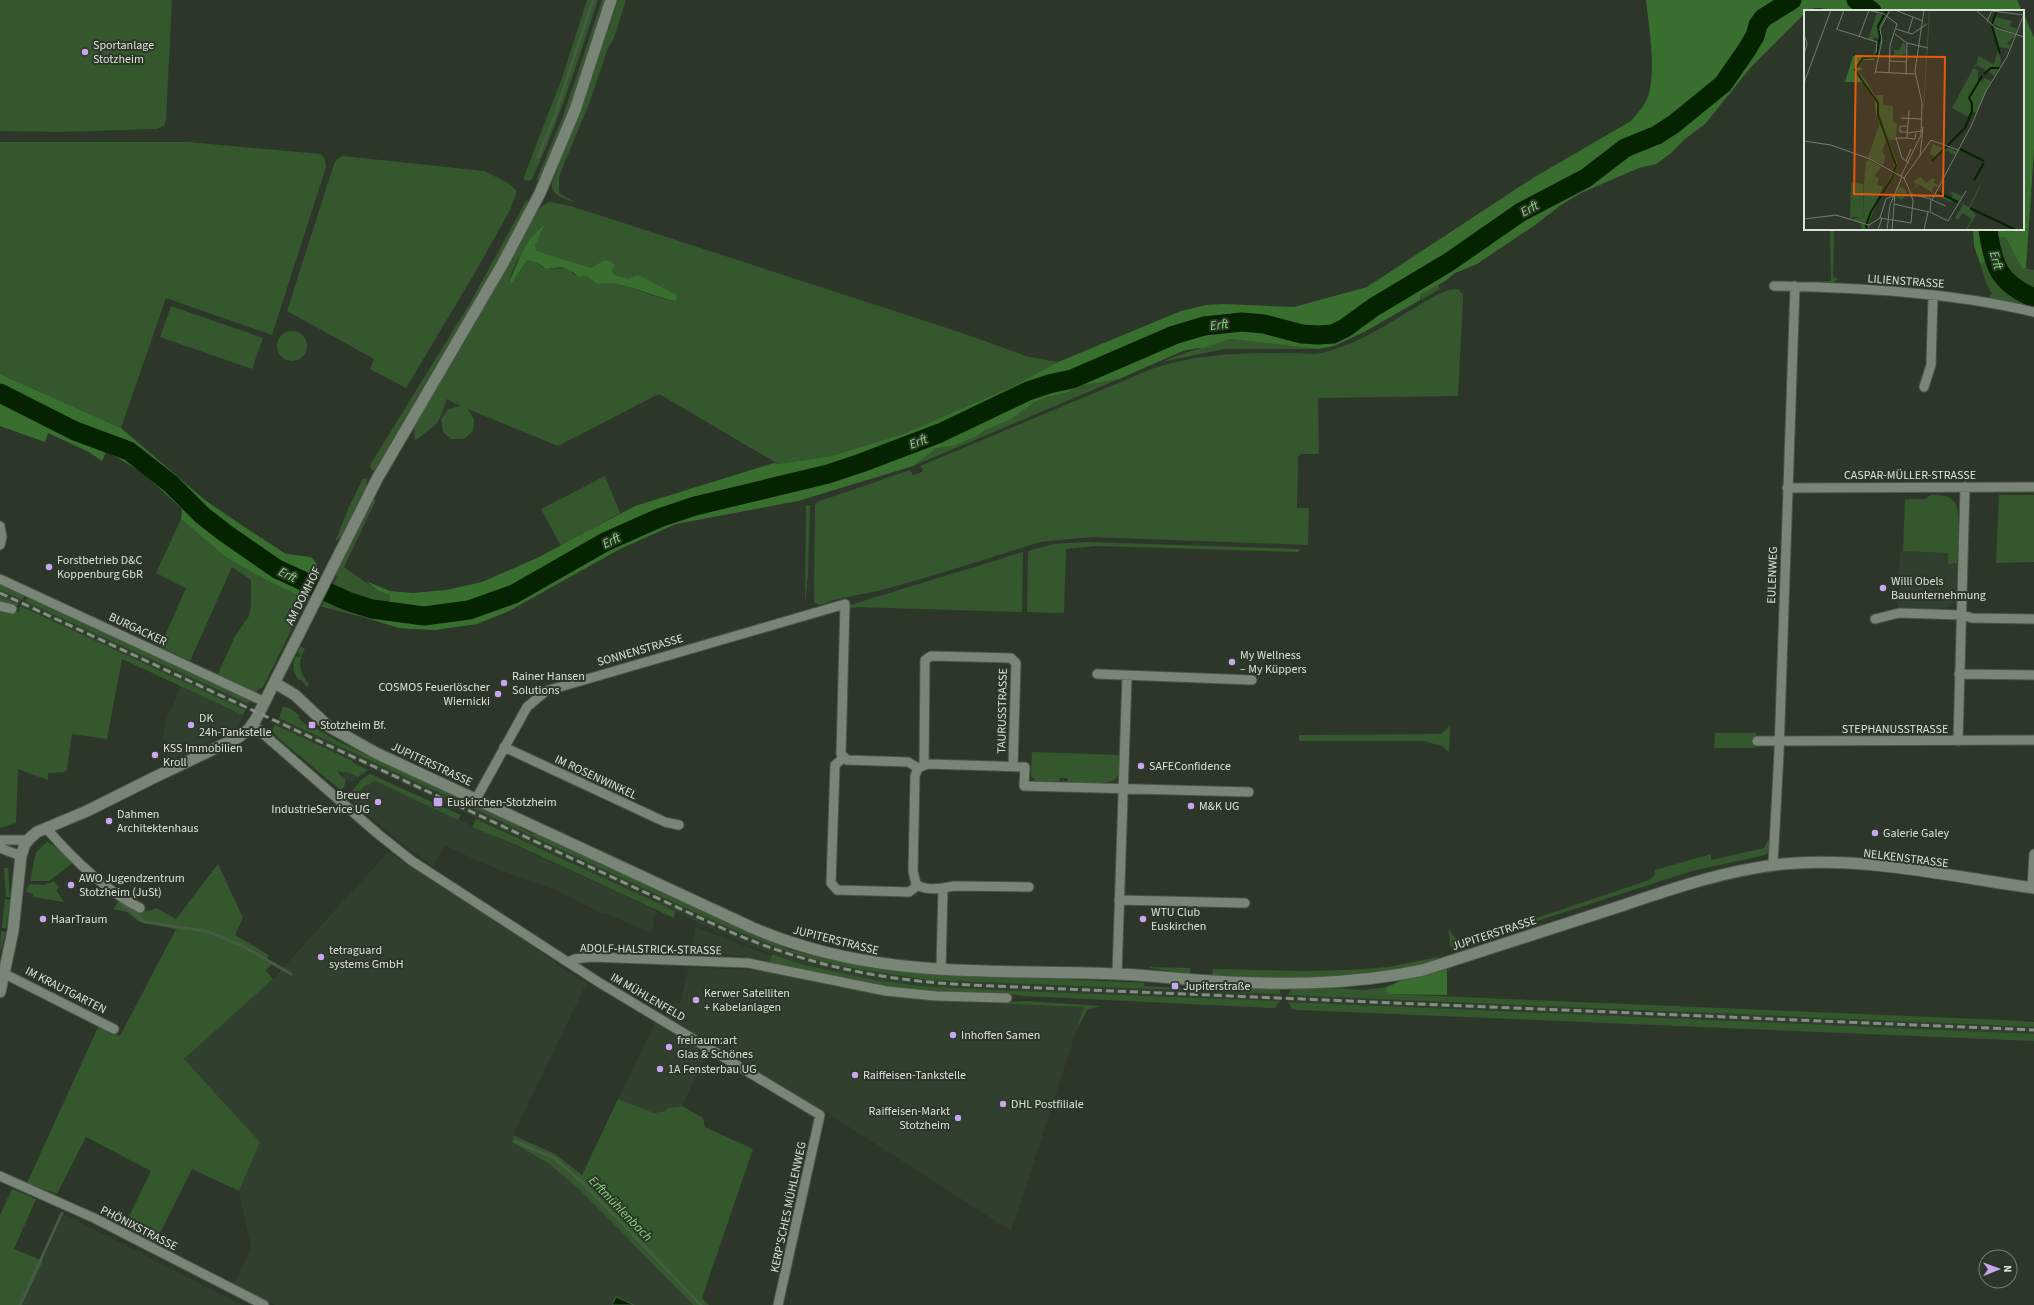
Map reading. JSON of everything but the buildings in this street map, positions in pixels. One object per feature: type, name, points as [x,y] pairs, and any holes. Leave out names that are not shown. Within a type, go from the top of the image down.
[{"type":"street","name":"AM DOMHOF","points":[[24,848],[37,832],[87,811],[230,742],[240,737],[252,725],[265,702],[377,478],[502,265],[540,193],[575,110],[611,0]]},
{"type":"street","name":"LILIENSTRASSE","points":[[1774,286],[1933,295],[1970,299],[2034,312]]},
{"type":"street","name":"EULENWEG","points":[[1773,865],[1779,741],[1795,286]]},
{"type":"street","points":[[1924,387],[1931,365],[1933,295]]},
{"type":"street","points":[[1958,741],[1965,487]]},
{"type":"street","name":"CASPAR-MÜLLER-STRASSE","points":[[1787,488],[2034,487]]},
{"type":"street","points":[[0,526],[2,537],[0,545]]},
{"type":"street","name":"BURGACKER","points":[[0,579],[265,702]]},
{"type":"street","name":"SONNENSTRASSE","points":[[476,799],[527,707],[546,691],[845,604],[840,754],[844,757]]},
{"type":"street","points":[[0,606],[12,609]]},
{"type":"street","points":[[1875,618],[1899,613],[1962,615],[1972,618],[2034,619]]},
{"type":"street","name":"TAURUSSTRASSE","points":[[917,886],[914,881],[913,871],[916,776],[921,767],[925,660],[931,656],[1010,658],[1016,663],[1013,767]]},
{"type":"street","points":[[1097,674],[1252,680]]},
{"type":"street","points":[[1959,674],[2034,675]]},
{"type":"street","points":[[1117,974],[1127,676]]},
{"type":"street","name":"JUPITERSTRASSE","points":[[274,683],[295,695],[328,726],[376,753],[781,939],[854,960],[887,965],[941,969],[1057,974],[1117,974],[1198,980],[1285,983],[1340,982],[1390,977],[1445,963],[1695,882],[1735,872],[1773,865]]},
{"type":"street","name":"ADOLF-HALSTRICK-STRASSE","points":[[252,725],[378,834],[412,861],[568,962],[575,959],[591,957],[748,963],[886,991],[936,996],[1007,998]]},
{"type":"street","name":"STEPHANUSSTRASSE","points":[[1757,741],[2034,740]]},
{"type":"street","name":"IM ROSENWINKEL","points":[[504,747],[664,822],[679,825]]},
{"type":"street","points":[[844,757],[835,765],[831,883],[837,890],[909,892],[917,886],[926,888],[954,886],[1029,887]]},
{"type":"street","name":"TAURUSSTRASSE","points":[[844,757],[847,760],[908,762],[921,767],[1025,767],[1024,786],[1123,788]]},
{"type":"street","points":[[1123,788],[1249,792]]},
{"type":"street","points":[[46,828],[60,844],[103,883],[140,908]]},
{"type":"street","points":[[0,840],[24,848]]},
{"type":"street","points":[[0,848],[24,848]]},
{"type":"street","name":"IM KRAUTGARTEN","points":[[0,992],[14,924],[24,848]]},
{"type":"street","points":[[2033,888],[2034,854]]},
{"type":"street","name":"NELKENSTRASSE","points":[[1773,865],[1808,863],[1856,864],[2033,888]]},
{"type":"street","points":[[941,969],[942,888]]},
{"type":"street","points":[[1119,900],[1245,903]]},
{"type":"street","name":"IM MÜHLENFELD","points":[[568,962],[820,1115]]},
{"type":"street","name":"IM KRAUTGARTEN","points":[[4,969],[114,1029]]},
{"type":"street","name":"KERP’SCHES MÜHLENWEG","points":[[778,1305],[820,1115]]},
{"type":"street","name":"PHÖNIXSTRASSE","points":[[0,1176],[70,1206],[264,1305]]},
{"type":"shaded area","name":"Sportanlage Stotzheim","points":[[0,0],[172,0],[166,120],[164,126],[157,129],[60,132],[0,131]]},
{"type":"shaded area","points":[[587,0],[598,0],[559,113],[542,157],[532,179],[528,181],[523,179],[562,78]]},
{"type":"shaded area","points":[[602,0],[606,0],[567,114],[540,180],[536,181],[563,116]]},
{"type":"shaded area","points":[[618,0],[626,0],[614,38],[608,48],[589,104],[559,177],[559,193],[574,202],[562,198],[556,194],[552,187],[552,183],[588,89]]},
{"type":"shaded area","points":[[0,142],[188,142],[321,154],[325,159],[326,167],[272,335],[166,298],[121,428],[0,374]]},
{"type":"shaded area","points":[[343,156],[484,171],[508,183],[517,191],[510,210],[476,271],[406,388],[370,369],[374,359],[287,311],[334,164],[337,159]]},
{"type":"shaded area","points":[[527,199],[528,203],[524,212],[488,277],[375,471],[372,470],[370,467],[372,462],[470,303]]},
{"type":"shaded area","points":[[550,202],[570,206],[959,332],[1029,357],[1058,362],[1009,388],[903,434],[831,456],[778,464],[659,394],[558,446],[468,409],[474,419],[473,431],[464,439],[451,439],[443,432],[441,419],[448,409],[461,406],[447,399],[441,417],[437,423],[416,440],[414,439],[415,421],[494,290],[519,246],[531,221],[539,209]],"holes":[[[545,226],[535,246],[537,251],[591,268],[602,261],[615,275],[629,280],[638,275],[654,284],[676,301],[657,297],[618,284],[598,284],[590,276],[575,275],[564,269],[545,268],[530,260],[527,260],[513,282],[509,285],[513,269],[522,252]]]},
{"type":"shaded area","points":[[1830,230],[1834,230],[1833,277],[1839,279],[1831,283],[1798,282],[1831,281]]},
{"type":"shaded area","points":[[1999,236],[2005,237],[2023,268],[2034,270],[2034,294],[2017,285],[2001,267],[1993,241],[1994,238]]},
{"type":"shaded area","points":[[1989,257],[1996,272],[2006,285],[2018,295],[2034,302],[2034,308],[1991,299],[1989,296],[1992,294],[1986,283],[1980,263],[1986,261]]},
{"type":"shaded area","points":[[1438,285],[1440,289],[1421,300],[1420,295]]},
{"type":"shaded area","points":[[1458,289],[1463,294],[1463,299],[1458,396],[1318,398],[1319,454],[1301,454],[1298,457],[1297,508],[1309,508],[1308,545],[1092,537],[1040,542],[882,590],[833,600],[820,605],[814,602],[815,505],[817,502],[910,470],[913,475],[922,472],[923,469],[920,466],[1154,368],[1194,358],[1255,353],[1316,354],[1333,350],[1364,337],[1439,294],[1448,290]]},
{"type":"shaded area","points":[[171,306],[263,338],[252,369],[160,337]]},
{"type":"shaded area","points":[[292,331],[303,335],[307,346],[303,357],[292,361],[281,357],[277,346],[281,335]]},
{"type":"shaded area","points":[[1230,339],[1318,349],[1224,349],[1162,362],[1187,352]]},
{"type":"shaded area","points":[[1119,379],[913,466],[937,448],[954,446],[975,437],[985,430],[1010,420],[1035,402],[1047,397],[1063,394],[1084,385]]},
{"type":"shaded area","points":[[605,476],[620,513],[561,546],[541,509]]},
{"type":"shaded area","points":[[363,478],[367,479],[366,487],[341,536],[335,542],[349,507]]},
{"type":"shaded area","points":[[1930,495],[1943,495],[1949,497],[1954,501],[1956,506],[1958,513],[1957,563],[1948,564],[1948,553],[1903,551],[1905,499],[1926,499]]},
{"type":"shaded area","points":[[1999,495],[2034,495],[2034,562],[1996,563]]},
{"type":"shaded area","points":[[372,498],[376,500],[344,567],[378,591],[390,595],[389,607],[352,599],[331,589],[337,576],[335,575]]},
{"type":"shaded area","points":[[806,505],[810,505],[808,575],[805,604]]},
{"type":"shaded area","points":[[181,519],[227,558],[264,579],[300,596],[292,628],[263,687],[255,692],[218,674],[235,636],[249,616],[251,605],[251,580],[232,567],[190,661],[160,647],[186,588],[156,573]]},
{"type":"shaded area","points":[[1085,542],[1301,549],[1298,552],[1095,546],[1066,549],[1064,613],[1027,612],[1028,551],[1054,544]]},
{"type":"shaded area","points":[[1900,551],[1948,553],[1952,564],[1957,563],[1956,597],[1951,605],[1941,609],[1898,608]]},
{"type":"shaded area","points":[[1023,552],[1022,612],[857,607],[849,609],[850,605]]},
{"type":"shaded area","points":[[0,584],[25,596],[22,600],[0,590]]},
{"type":"shaded area","points":[[0,590],[22,600],[19,604],[0,596]]},
{"type":"shaded area","points":[[0,596],[19,604],[17,606],[0,604]]},
{"type":"shaded area","points":[[27,597],[250,700],[248,704],[24,601],[26,601]]},
{"type":"shaded area","points":[[326,597],[366,611],[366,618],[322,607],[320,605],[322,605]]},
{"type":"shaded area","points":[[24,601],[248,704],[245,710],[152,668],[20,606]]},
{"type":"shaded area","points":[[20,606],[245,710],[243,715],[122,659],[107,739],[72,734],[67,769],[65,772],[48,773],[48,780],[18,769],[16,823],[0,828],[0,608],[19,612]]},
{"type":"shaded area","points":[[300,646],[305,649],[302,654],[300,667],[309,684],[307,687],[301,680],[299,680],[293,668],[296,656],[300,657],[301,654],[298,653]]},
{"type":"shaded area","points":[[181,686],[243,715],[237,727],[233,730],[165,763],[169,742],[162,739],[168,713],[170,713]]},
{"type":"shaded area","points":[[283,707],[287,707],[294,711],[300,716],[298,718],[309,727],[311,725],[335,740],[519,825],[519,827],[533,834],[536,832],[790,950],[846,963],[905,972],[1144,983],[1144,986],[1184,988],[1185,984],[1279,989],[1281,994],[928,980],[854,968],[810,958],[775,946],[718,923],[279,718]]},
{"type":"shaded area","points":[[279,718],[718,923],[760,941],[811,958],[883,973],[928,980],[1281,994],[1280,1001],[921,986],[875,980],[804,965],[772,954],[710,928],[353,760],[275,725]]},
{"type":"shaded area","points":[[275,725],[353,761],[352,762],[368,770],[358,777],[345,771],[344,773],[339,771],[338,773],[346,780],[344,787],[341,790],[277,737],[272,730]]},
{"type":"shaded area","points":[[1450,726],[1449,752],[1442,746],[1423,741],[1299,741],[1299,735],[1441,734]]},
{"type":"shaded area","points":[[1715,733],[1756,733],[1755,748],[1714,748]]},
{"type":"shaded area","points":[[1032,752],[1120,755],[1119,772],[1114,780],[1102,783],[1068,782],[1067,778],[1060,778],[1059,782],[1036,781],[1031,776]]},
{"type":"shaded area","points":[[345,771],[356,776],[353,783],[342,777]]},
{"type":"shaded area","points":[[370,774],[461,815],[458,820],[375,781],[364,787],[350,800],[347,797],[362,779]]},
{"type":"shaded area","points":[[375,781],[657,911],[653,919],[654,927],[650,933],[603,912],[602,914],[558,891],[497,869],[445,846],[433,866],[401,843],[350,800],[364,787]]},
{"type":"shaded area","points":[[476,819],[675,911],[674,918],[514,844],[472,827]]},
{"type":"shaded area","points":[[1768,840],[1771,840],[1770,851],[1765,855],[1692,871],[1454,948],[1450,946],[1449,929],[1457,939],[1469,941],[1649,880],[1654,876],[1655,870],[1711,854],[1711,860],[1764,848]]},
{"type":"shaded area","points":[[47,842],[63,851],[74,862],[49,881],[30,881],[36,852]]},
{"type":"shaded area","points":[[388,852],[554,960],[557,965],[586,984],[513,1135],[515,1144],[548,1163],[583,1193],[693,1305],[275,1305],[234,1284],[251,1248],[239,1191],[260,1142],[184,1059],[273,979]]},
{"type":"shaded area","points":[[218,864],[243,918],[235,935],[269,955],[266,961],[272,964],[266,970],[273,979],[184,1059],[260,1142],[239,1191],[192,1169],[155,1243],[124,1227],[151,1171],[86,1137],[57,1194],[27,1183],[99,1025],[120,1036],[176,929],[139,922],[127,912],[113,909],[121,898],[141,911],[156,908],[176,919]]},
{"type":"shaded area","points":[[4,868],[8,868],[10,897],[6,897]]},
{"type":"shaded area","points":[[54,881],[59,887],[56,890],[64,902],[33,897],[33,894],[26,892],[29,884],[44,885]]},
{"type":"shaded area","points":[[5,899],[10,900],[6,928],[2,928]]},
{"type":"shaded area","points":[[695,927],[771,956],[770,961],[728,954],[692,952]]},
{"type":"shaded area","points":[[1,931],[6,932],[0,953]]},
{"type":"shaded area","points":[[772,954],[804,965],[875,980],[921,986],[1280,1001],[1276,1007],[1273,1008],[1023,996],[998,992],[957,993],[894,988],[769,962]]},
{"type":"shaded area","points":[[1438,957],[1437,960],[1409,967],[1354,975],[1325,977],[1269,977],[1212,975],[1213,969],[1302,971],[1350,970],[1388,967]]},
{"type":"shaded area","points":[[689,967],[762,971],[869,993],[933,1001],[1084,1007],[1011,1231],[829,1114],[665,1016],[668,1005],[674,1004],[674,1002],[680,1004]]},
{"type":"shaded area","points":[[1150,968],[1190,968],[1190,974]]},
{"type":"shaded area","points":[[1387,987],[1386,991],[1389,994],[2003,1020],[2034,1022],[2034,1027],[1287,995],[1293,989],[1335,988],[1364,990]]},
{"type":"shaded area","points":[[1287,995],[2034,1027],[2034,1034],[1288,1002]]},
{"type":"shaded area","points":[[1027,1001],[1101,1006],[1087,1010],[1076,1031],[1084,1007],[1009,1004],[1011,1002]]},
{"type":"shaded area","points":[[1288,1002],[2034,1034],[2034,1041],[1298,1010],[1292,1009]]},
{"type":"shaded area","points":[[656,1021],[708,1051],[682,1106],[668,1108],[665,1111],[654,1113],[618,1099]]},
{"type":"shaded area","points":[[618,1099],[654,1113],[665,1111],[668,1108],[682,1106],[703,1118],[705,1127],[753,1149],[702,1298],[709,1305],[693,1305],[583,1193],[548,1163],[515,1144],[513,1135],[555,1154],[582,1175]]},
{"type":"shaded area","points":[[12,1189],[36,1199],[14,1249],[43,1261],[22,1305],[0,1305],[0,1215]]},
{"type":"shaded area","points":[[64,1214],[242,1305],[22,1305]]},
{"type":"shaded area","points":[[616,1297],[634,1305],[612,1305]]},
{"type":"green space","points":[[1646,0],[2017,0],[2022,10],[1824,10],[1823,8],[1815,8],[1804,10],[1804,14],[1752,66],[1705,124],[1685,139],[1670,154],[1656,164],[1639,168],[1581,193],[1561,205],[1535,225],[1477,264],[1455,273],[1445,281],[1420,295],[1420,300],[1366,331],[1334,346],[1318,349],[1230,339],[1204,348],[1183,351],[1119,379],[1084,385],[1063,394],[1047,397],[1035,402],[1010,420],[985,430],[975,437],[954,446],[937,448],[913,466],[798,501],[676,524],[620,549],[509,611],[477,624],[435,630],[412,629],[399,628],[366,618],[366,611],[389,607],[390,595],[378,591],[366,581],[390,591],[413,593],[446,590],[482,582],[537,558],[635,506],[774,463],[778,464],[831,456],[903,434],[1009,388],[1058,362],[1181,311],[1206,305],[1224,304],[1294,307],[1367,287],[1533,178],[1631,121],[1640,110],[1649,94],[1652,67]]},
{"type":"green space","points":[[2024,14],[2034,38],[2034,150],[2026,268],[2023,269],[2005,237],[1994,238],[1986,261],[1980,263],[1974,246],[1973,230],[2024,230]]},
{"type":"green space","points":[[545,225],[535,246],[537,251],[591,268],[602,261],[610,261],[614,265],[612,272],[615,275],[628,279],[638,275],[677,295],[676,301],[626,286],[607,283],[598,284],[587,276],[579,277],[573,272],[562,267],[546,269],[538,263],[527,260],[513,282],[509,285],[528,242],[538,230]]},
{"type":"green space","points":[[0,374],[121,428],[205,500],[240,524],[286,554],[311,557],[317,564],[300,596],[264,579],[227,558],[181,519],[182,509],[143,473],[106,451],[102,461],[89,452],[48,433],[45,442],[0,426]]},
{"type":"green space","points":[[1447,968],[1447,995],[1388,994],[1386,991],[1387,987],[1405,979]]},
{"type":"waterway","points":[[538,157],[555,115],[593,0]]},
{"type":"waterway","name":"Erft","points":[[0,393],[75,431],[129,451],[171,484],[202,515],[277,569],[347,601],[372,609],[424,616],[469,610],[514,594],[605,542],[659,518],[695,506],[828,474],[861,463],[940,433],[1028,391],[1049,384],[1072,379],[1174,335],[1204,326],[1242,322],[1264,324],[1302,334],[1333,334],[1345,328],[1374,307],[1449,262],[1521,212],[1586,178],[1625,148],[1657,135],[1674,124],[1723,84],[1746,51],[1755,36],[1758,25],[1763,18],[1792,0]]},
{"type":"waterway","name":"Erft","points":[[1856,0],[1871,10]]},
{"type":"waterway","name":"Erft","points":[[1988,230],[1992,253],[2000,272],[2013,286],[2034,298]]},
{"type":"waterway","points":[[523,599],[526,587]]},
{"type":"waterway","name":"Erftmühlenbach","points":[[121,903],[145,922],[206,931],[241,945],[291,974]]},
{"type":"waterway","name":"Erftmühlenbach","points":[[514,1141],[554,1158],[583,1183],[701,1305]]},
{"type":"waterway","points":[[20,1305],[62,1213]]},
{"type":"railway","points":[[0,593],[724,929],[754,942],[784,952],[845,969],[907,980],[971,985],[2034,1030]]},
{"type":"place","name":"Sportanlage Stotzheim","points":[[85,52]]},
{"type":"place","name":"Forstbetrieb D&C Koppenburg GbR","points":[[49,567]]},
{"type":"place","name":"Willi Obels Bauunternehmung","points":[[1883,588]]},
{"type":"place","name":"My Wellness – My Küppers","points":[[1232,662]]},
{"type":"place","name":"Rainer Hansen Solutions","points":[[504,683]]},
{"type":"place","name":"COSMOS Feuerlöscher Wiernicki","points":[[498,694]]},
{"type":"place","name":"DK 24h-Tankstelle","points":[[191,725]]},
{"type":"place","name":"Stotzheim Bf.","points":[[312,725]]},
{"type":"place","name":"KSS Immobilien Kroll","points":[[155,755]]},
{"type":"place","name":"SAFEConfidence","points":[[1141,766]]},
{"type":"place","name":"Breuer IndustrieService UG","points":[[378,802]]},
{"type":"place","name":"Euskirchen-Stotzheim","points":[[438,802]]},
{"type":"place","name":"M&K UG","points":[[1191,806]]},
{"type":"place","name":"Dahmen Architektenhaus","points":[[109,821]]},
{"type":"place","name":"Galerie Galey","points":[[1875,833]]},
{"type":"place","name":"AWO Jugendzentrum Stotzheim (JuSt)","points":[[71,885]]},
{"type":"place","name":"HaarTraum","points":[[43,919]]},
{"type":"place","name":"WTU Club Euskirchen","points":[[1143,919]]},
{"type":"place","name":"tetraguard systems GmbH","points":[[321,957]]},
{"type":"place","name":"Jupiterstraße","points":[[1175,986]]},
{"type":"place","name":"Kerwer Satelliten + Kabelanlagen","points":[[696,1000]]},
{"type":"place","name":"Inhoffen Samen","points":[[953,1035]]},
{"type":"place","name":"freiraum:art Glas & Schönes","points":[[669,1047]]},
{"type":"place","name":"1A Fensterbau UG","points":[[660,1069]]},
{"type":"place","name":"Raiffeisen-Tankstelle","points":[[855,1075]]},
{"type":"place","name":"DHL Postfiliale","points":[[1003,1104]]},
{"type":"place","name":"Raiffeisen-Markt Stotzheim","points":[[958,1118]]}]
